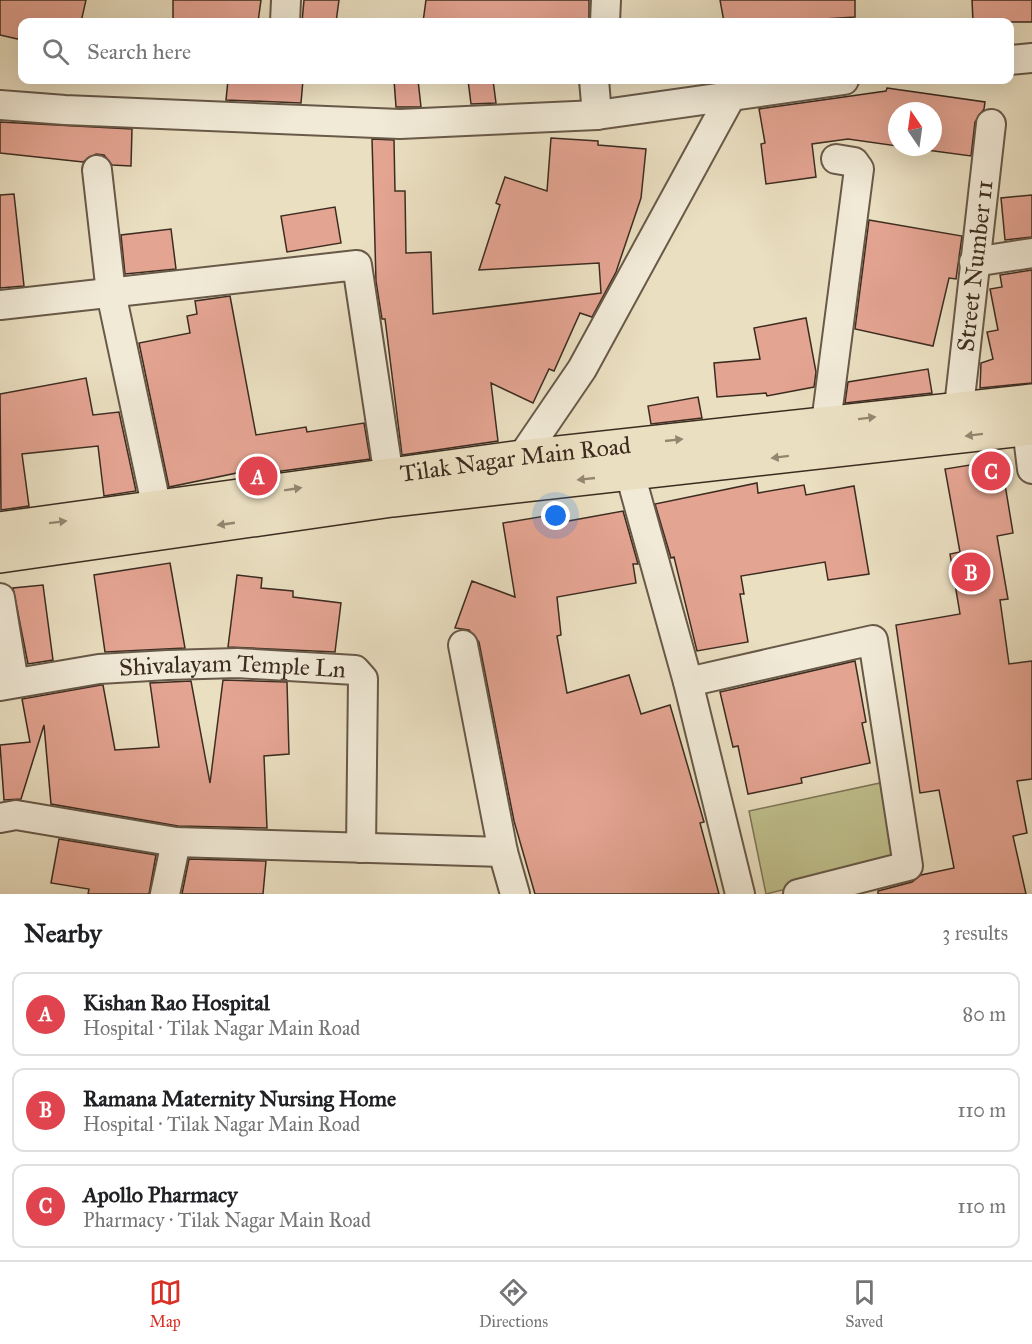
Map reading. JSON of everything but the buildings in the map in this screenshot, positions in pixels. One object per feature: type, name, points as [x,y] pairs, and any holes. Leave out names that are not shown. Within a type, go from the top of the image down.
[{"type":"main road","name":"Tilak Nagar Main Road","points":[[0,556],[391,487],[522,457],[626,460],[826,423],[959,407],[1030,419]]},
{"type":"main road","name":"Tilak Nagar Main Road","points":[[0,529],[156,509],[391,487],[626,460],[1030,419]]},
{"type":"street","points":[[285,18],[286,0]]},
{"type":"street","points":[[605,18],[606,0]]},
{"type":"street","points":[[1014,60],[1032,58]]},
{"type":"street","points":[[594,84],[597,115]]},
{"type":"street","points":[[0,105],[368,125],[597,115],[819,84]]},
{"type":"street","points":[[522,457],[582,369],[730,98]]},
{"type":"street","name":"Street Number 11","points":[[959,407],[991,124]]},
{"type":"street","points":[[826,423],[859,169],[855,162],[836,159]]},
{"type":"street","points":[[97,170],[111,293],[156,509]]},
{"type":"street","points":[[974,262],[1032,253]]},
{"type":"street","points":[[0,305],[357,265],[391,487]]},
{"type":"street","points":[[1030,419],[1032,469]]},
{"type":"street","points":[[626,460],[688,681],[740,894]]},
{"type":"street","name":"Shivalayam Temple Ln","points":[[0,598],[7,684],[99,669],[179,665],[237,663],[355,670],[363,679],[361,848]]},
{"type":"street","points":[[688,681],[873,640],[908,866],[798,894]]},
{"type":"street","points":[[463,645],[503,852],[515,894]]},
{"type":"street","points":[[0,818],[16,815],[176,842],[503,852]]},
{"type":"street","points":[[165,894],[176,842]]},
{"type":"green space","points":[[880,783],[897,862],[766,894],[749,811]]},
{"type":"place","name":"Apollo Pharmacy","points":[[991,471]]},
{"type":"place","name":"Kishan Rao Hospital","points":[[258,476]]},
{"type":"place","name":"Ramana Maternity Nursing Home","points":[[971,572]]}]
